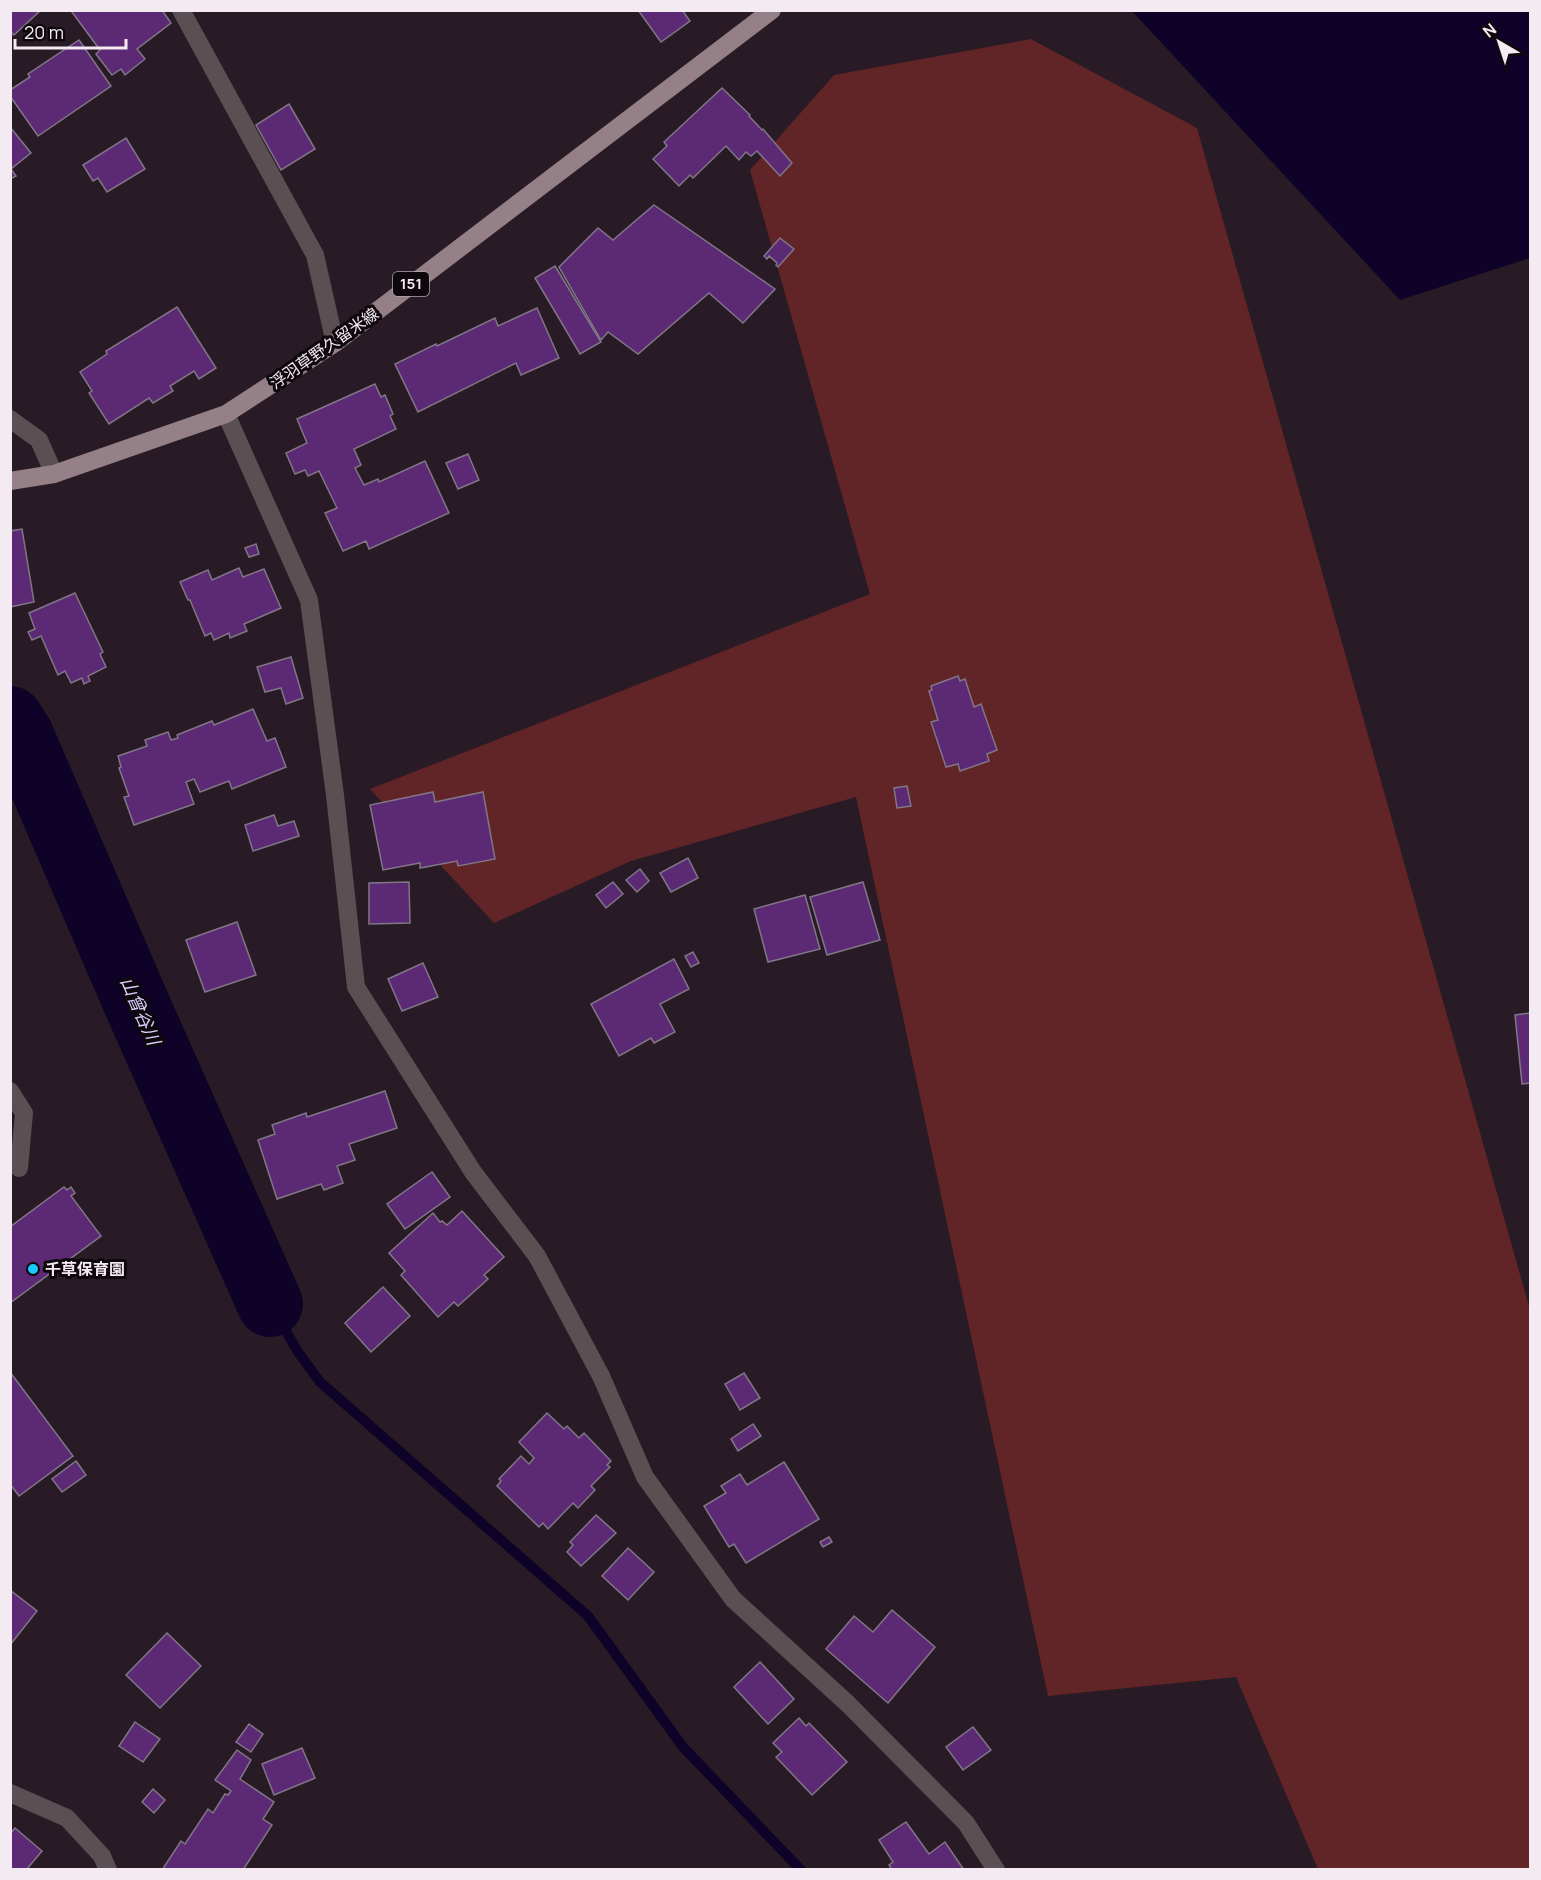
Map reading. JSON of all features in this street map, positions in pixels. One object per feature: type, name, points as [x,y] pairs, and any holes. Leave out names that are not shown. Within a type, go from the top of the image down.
[{"type":"main road","name":"浮羽草野久留米線","points":[[10,481],[54,474],[226,414],[335,343],[772,10]]},
{"type":"street","points":[[180,10],[315,255],[335,343]]},
{"type":"street","points":[[226,414],[309,600],[335,795],[356,987],[473,1172],[537,1256],[601,1376],[645,1477],[719,1580],[733,1599],[848,1704],[966,1823],[996,1869]]},
{"type":"street","points":[[10,419],[39,440],[54,474]]},
{"type":"street","points":[[10,1091],[24,1113],[19,1168]]},
{"type":"street","points":[[10,1793],[67,1818],[102,1856],[108,1869]]},
{"type":"shaded area","points":[[1132,11],[1530,11],[1530,258],[1400,300]]},
{"type":"shaded area","points":[[1031,39],[1197,128],[1530,1310],[1530,1869],[1318,1869],[1236,1677],[1048,1696],[856,797],[631,861],[494,923],[370,789],[870,594],[750,170],[834,75]]},
{"type":"building","points":[[10,10],[41,10],[14,35],[10,31]]},
{"type":"building","points":[[74,10],[162,10],[171,23],[137,49],[145,59],[125,75],[121,69],[112,75],[96,54],[100,50],[72,12]]},
{"type":"building","points":[[638,10],[682,10],[690,21],[661,42]]},
{"type":"building","points":[[79,40],[111,86],[38,136],[10,96],[10,90],[30,77],[28,74]]},
{"type":"building","points":[[722,88],[750,115],[792,163],[780,176],[757,151],[751,156],[746,152],[739,160],[726,146],[693,178],[690,175],[679,186],[653,159],[667,146],[664,142]]},
{"type":"building","points":[[289,104],[315,149],[281,170],[256,125]]},
{"type":"building","points":[[10,127],[31,153],[11,169],[16,176],[10,179]]},
{"type":"building","points":[[126,138],[145,169],[107,192],[98,178],[93,181],[83,165]]},
{"type":"building","points":[[654,205],[775,289],[743,323],[709,293],[638,354],[608,332],[601,340],[559,267],[598,228],[613,240]]},
{"type":"building","points":[[780,238],[794,249],[778,267],[769,256],[767,259],[764,256]]},
{"type":"building","points":[[555,266],[601,342],[580,354],[535,278]]},
{"type":"building","points":[[177,307],[216,368],[199,379],[194,371],[170,386],[173,391],[153,403],[149,398],[109,424],[89,393],[92,391],[80,372],[107,354],[106,351]]},
{"type":"building","points":[[537,308],[559,358],[521,375],[516,363],[418,412],[395,364],[495,318],[498,326]]},
{"type":"building","points":[[375,384],[381,397],[385,395],[396,429],[354,449],[361,465],[355,468],[364,485],[378,479],[379,482],[425,461],[449,513],[369,549],[366,541],[343,551],[325,513],[337,508],[319,471],[308,476],[305,470],[295,474],[286,453],[307,443],[297,419]]},
{"type":"building","points":[[468,454],[479,480],[458,489],[446,463]]},
{"type":"building","points":[[22,529],[34,602],[10,607],[10,531]]},
{"type":"building","points":[[256,544],[259,554],[249,557],[245,548]]},
{"type":"building","points":[[239,568],[243,577],[264,569],[281,608],[244,624],[247,631],[230,638],[229,633],[214,640],[211,633],[205,636],[180,582],[208,570],[212,580]]},
{"type":"building","points":[[75,593],[103,652],[100,654],[106,667],[88,676],[90,681],[84,684],[82,678],[71,683],[65,671],[58,675],[41,636],[32,640],[28,632],[35,629],[29,613]]},
{"type":"building","points":[[291,657],[303,698],[286,704],[281,688],[265,692],[257,667]]},
{"type":"building","points":[[958,676],[960,681],[965,679],[974,707],[981,704],[997,750],[987,754],[989,761],[960,771],[958,764],[946,767],[931,722],[938,720],[929,691],[932,690],[931,686]]},
{"type":"building","points":[[253,709],[267,741],[275,738],[286,767],[232,789],[229,781],[200,792],[194,779],[186,782],[194,804],[134,825],[124,797],[129,796],[119,768],[121,767],[118,756],[147,746],[145,740],[168,732],[171,740],[178,738],[177,735],[212,721],[214,725]]},
{"type":"building","points":[[907,786],[911,806],[897,808],[894,788]]},
{"type":"building","points":[[433,792],[435,802],[483,792],[495,859],[458,866],[457,861],[420,868],[420,863],[383,870],[370,805]]},
{"type":"building","points":[[274,815],[278,826],[294,821],[299,836],[253,851],[245,825]]},
{"type":"building","points":[[688,858],[698,878],[671,892],[660,873]]},
{"type":"building","points":[[640,869],[649,881],[637,892],[626,880]]},
{"type":"building","points":[[409,882],[410,923],[369,924],[369,883]]},
{"type":"building","points":[[613,882],[623,894],[606,908],[596,895]]},
{"type":"building","points":[[863,882],[880,940],[827,955],[810,897]]},
{"type":"building","points":[[805,895],[820,949],[768,962],[754,909]]},
{"type":"building","points":[[237,922],[256,975],[205,992],[186,940]]},
{"type":"building","points":[[693,952],[699,963],[691,967],[685,956]]},
{"type":"building","points":[[674,959],[689,989],[660,1004],[675,1032],[654,1043],[651,1038],[619,1056],[591,1004]]},
{"type":"building","points":[[423,963],[438,997],[402,1011],[388,979]]},
{"type":"building","points":[[1530,1013],[1530,1083],[1522,1084],[1515,1015]]},
{"type":"building","points":[[385,1091],[397,1128],[349,1144],[355,1160],[337,1166],[343,1183],[324,1190],[321,1184],[277,1199],[258,1140],[275,1134],[272,1125],[306,1113],[307,1117]]},
{"type":"building","points":[[432,1172],[450,1197],[405,1229],[387,1204]]},
{"type":"building","name":"千草保育園","points":[[64,1187],[67,1190],[71,1187],[75,1193],[71,1196],[101,1236],[10,1303],[10,1227]]},
{"type":"building","points":[[462,1211],[504,1257],[484,1275],[488,1279],[458,1306],[454,1302],[438,1317],[401,1275],[405,1271],[389,1253],[433,1213],[440,1222],[447,1225]]},
{"type":"building","points":[[383,1287],[410,1316],[371,1352],[345,1323]]},
{"type":"building","points":[[10,1372],[73,1456],[19,1496],[10,1484]]},
{"type":"building","points":[[744,1373],[760,1398],[740,1410],[725,1384]]},
{"type":"building","points":[[547,1413],[564,1429],[567,1426],[579,1438],[584,1433],[611,1461],[607,1465],[610,1467],[591,1486],[595,1490],[578,1508],[573,1503],[548,1529],[543,1523],[539,1527],[497,1486],[501,1481],[499,1479],[521,1456],[529,1464],[534,1458],[519,1442]]},
{"type":"building","points":[[753,1424],[761,1436],[738,1451],[731,1439]]},
{"type":"building","points":[[76,1461],[86,1475],[62,1492],[52,1479]]},
{"type":"building","points":[[784,1462],[819,1519],[746,1563],[734,1544],[729,1547],[704,1506],[726,1493],[721,1486],[740,1474],[747,1485]]},
{"type":"building","points":[[596,1515],[616,1533],[581,1566],[567,1552],[573,1545],[570,1542]]},
{"type":"building","points":[[829,1537],[832,1542],[823,1547],[820,1542]]},
{"type":"building","points":[[628,1548],[654,1572],[628,1600],[602,1576]]},
{"type":"building","points":[[10,1590],[37,1611],[10,1645]]},
{"type":"building","points":[[892,1610],[935,1647],[888,1703],[826,1649],[854,1616],[873,1632]]},
{"type":"building","points":[[167,1633],[201,1666],[160,1708],[126,1675]]},
{"type":"building","points":[[760,1662],[794,1699],[768,1724],[734,1687]]},
{"type":"building","points":[[799,1718],[806,1726],[809,1723],[847,1762],[812,1795],[776,1757],[782,1752],[773,1743]]},
{"type":"building","points":[[135,1722],[160,1739],[143,1762],[119,1746]]},
{"type":"building","points":[[249,1724],[263,1734],[251,1752],[236,1742]]},
{"type":"building","points":[[973,1727],[991,1750],[963,1770],[946,1747]]},
{"type":"building","points":[[302,1748],[315,1778],[274,1795],[262,1764]]},
{"type":"building","points":[[237,1750],[251,1760],[240,1779],[274,1802],[263,1819],[272,1825],[243,1870],[162,1870],[181,1841],[185,1844],[208,1809],[213,1813],[225,1794],[228,1795],[231,1791],[215,1780]]},
{"type":"building","points":[[153,1789],[165,1800],[154,1813],[142,1802]]},
{"type":"building","points":[[906,1822],[929,1854],[945,1842],[964,1870],[892,1870],[889,1865],[893,1862],[879,1840]]},
{"type":"building","points":[[15,1828],[42,1851],[26,1870],[10,1870],[10,1834]]},
{"type":"waterway","name":"山曾谷川","points":[[10,719],[21,736],[270,1304]]},
{"type":"waterway","points":[[270,1304],[298,1352],[320,1382],[588,1616],[683,1747],[801,1870]]},
{"type":"place","name":"千草保育園","points":[[33,1269]]}]
